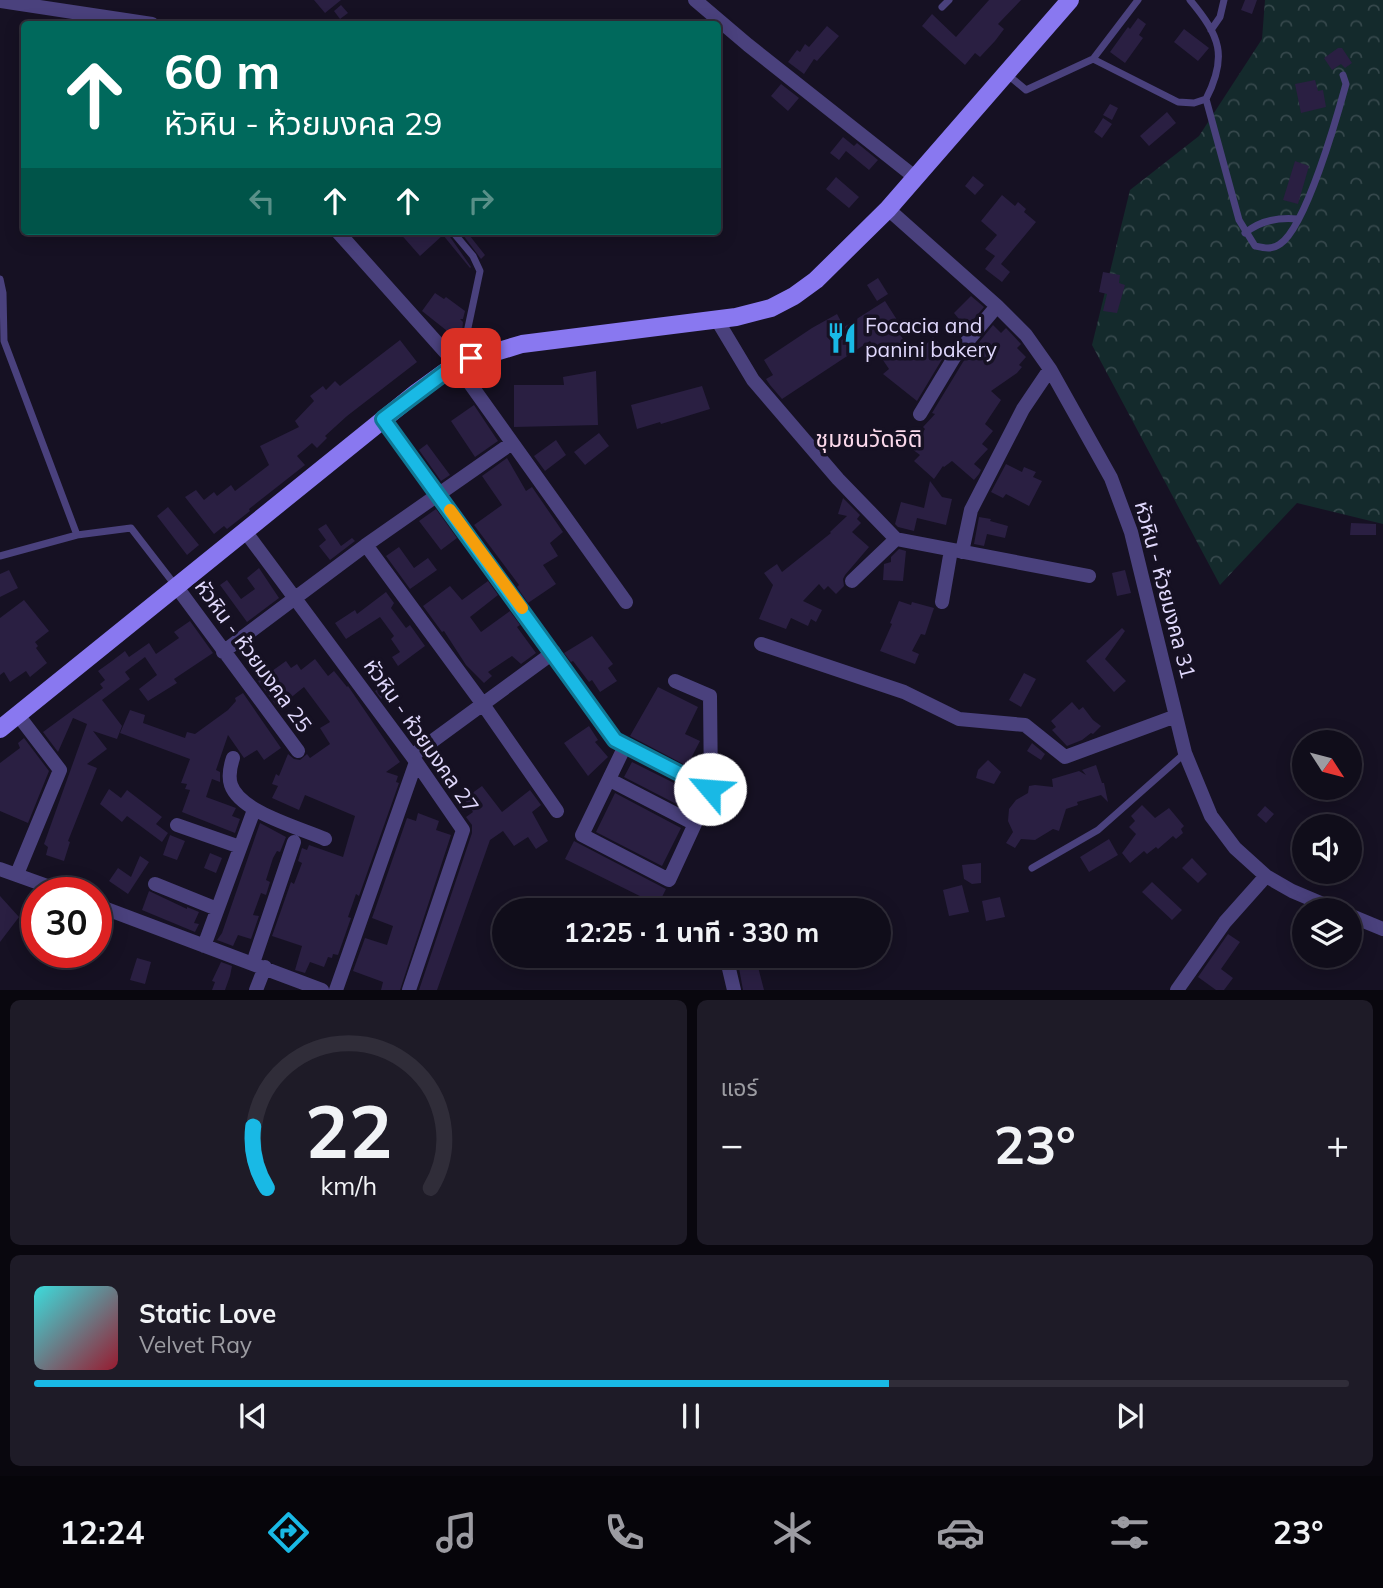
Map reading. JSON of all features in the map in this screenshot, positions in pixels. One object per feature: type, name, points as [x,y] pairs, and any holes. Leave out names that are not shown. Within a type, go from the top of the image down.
[{"type":"main road","points":[[0,730],[383,419],[464,361],[522,344],[717,320],[771,308],[794,296],[817,280],[888,209],[1007,75],[1069,0]]},
{"type":"street","points":[[695,0],[720,21]]},
{"type":"street","points":[[0,1],[132,21]]},
{"type":"street","points":[[721,22],[916,178]]},
{"type":"street","name":"หัวหิน - ห้วยมงคล 31","points":[[888,209],[997,306],[1026,335],[1050,369],[1111,478],[1131,533],[1185,753],[1211,816],[1234,848],[1266,876],[1309,898]]},
{"type":"street","points":[[341,235],[464,361],[512,443],[626,602]]},
{"type":"street","points":[[920,414],[955,356],[997,306]]},
{"type":"street","points":[[717,320],[753,380],[838,479],[896,538],[1089,576]]},
{"type":"street","points":[[942,602],[971,510],[1023,409],[1050,369]]},
{"type":"street","points":[[383,419],[620,743],[710,789]]},
{"type":"street","points":[[223,652],[366,545],[512,443]]},
{"type":"street","name":"หัวหิน - ห้วยมงคล 27","points":[[245,531],[414,759],[463,830],[409,989]]},
{"type":"street","points":[[852,581],[896,538]]},
{"type":"street","points":[[366,545],[557,811]]},
{"type":"street","name":"หัวหิน - ห้วยมงคล 25","points":[[176,586],[298,751]]},
{"type":"street","points":[[761,644],[904,692],[959,719],[1025,725],[1065,757],[1176,716]]},
{"type":"street","points":[[336,989],[414,759],[482,703],[554,652]]},
{"type":"street","points":[[620,743],[610,780],[582,835],[669,880],[710,789],[710,696],[676,681]]},
{"type":"street","points":[[17,874],[60,770],[18,715]]},
{"type":"street","points":[[233,758],[229,770],[231,786],[240,798],[254,810],[325,839]]},
{"type":"street","points":[[610,780],[695,824]]},
{"type":"street","points":[[204,946],[254,810]]},
{"type":"street","points":[[177,825],[240,847]]},
{"type":"street","points":[[256,989],[259,965],[294,842]]},
{"type":"street","points":[[0,869],[25,877]]},
{"type":"street","points":[[1177,989],[1225,922],[1266,876]]},
{"type":"street","points":[[155,884],[217,909]]},
{"type":"street","points":[[112,911],[322,989]]},
{"type":"street","points":[[1362,920],[1383,929]]},
{"type":"street","points":[[729,968],[734,989]]},
{"type":"lane","points":[[942,7],[949,0]]},
{"type":"lane","points":[[1007,75],[1026,90],[1093,59],[1139,0]]},
{"type":"lane","points":[[1190,0],[1211,30],[1219,50],[1216,79],[1206,99],[1239,220],[1255,246],[1267,249],[1280,245],[1298,219],[1335,122],[1346,84],[1343,75]]},
{"type":"lane","points":[[1211,30],[1220,17],[1224,0]]},
{"type":"lane","points":[[1093,59],[1178,102],[1194,103],[1206,99]]},
{"type":"lane","points":[[1245,233],[1257,224],[1286,218],[1298,219]]},
{"type":"lane","points":[[456,235],[480,271],[466,337],[464,361]]},
{"type":"lane","points":[[0,279],[4,341],[76,535]]},
{"type":"lane","points":[[0,556],[76,535],[131,528],[176,586]]},
{"type":"lane","points":[[1032,868],[1098,830],[1185,753]]},
{"type":"green space","points":[[1265,0],[1383,0],[1383,524],[1297,503],[1220,585],[1092,345],[1130,190],[1199,136],[1262,39]]},
{"type":"building","points":[[314,0],[341,0],[325,13]]},
{"type":"building","points":[[989,0],[1021,0],[998,24],[1004,29],[995,41],[980,57],[975,53],[965,65],[922,26],[932,14],[956,37]]},
{"type":"building","points":[[1245,0],[1257,0],[1252,14],[1241,10]]},
{"type":"building","points":[[341,5],[348,13],[340,19],[334,11]]},
{"type":"building","points":[[1138,18],[1146,24],[1139,35],[1143,38],[1125,63],[1110,52]]},
{"type":"building","points":[[827,26],[839,36],[817,61],[814,59],[804,74],[788,62],[805,44],[809,47]]},
{"type":"building","points":[[1184,29],[1209,48],[1198,61],[1174,42]]},
{"type":"building","points":[[1342,48],[1352,63],[1345,68],[1341,64],[1332,70],[1324,58]]},
{"type":"building","points":[[1315,80],[1318,91],[1323,90],[1326,107],[1301,113],[1295,84]]},
{"type":"building","points":[[781,84],[799,98],[788,111],[771,96]]},
{"type":"building","points":[[1110,104],[1118,108],[1112,120],[1103,115]]},
{"type":"building","points":[[1167,112],[1176,123],[1149,146],[1140,136]]},
{"type":"building","points":[[1103,118],[1112,124],[1102,138],[1094,132]]},
{"type":"building","points":[[843,137],[854,146],[857,143],[878,160],[869,170],[846,151],[839,160],[830,153]]},
{"type":"building","points":[[1295,161],[1309,166],[1298,204],[1283,200]]},
{"type":"building","points":[[973,176],[984,185],[975,195],[965,186]]},
{"type":"building","points":[[836,177],[859,197],[849,208],[826,189]]},
{"type":"building","points":[[1002,195],[1015,206],[1018,202],[1026,209],[1024,212],[1036,222],[1001,264],[1010,272],[1002,282],[985,269],[995,256],[985,249],[997,235],[981,221]]},
{"type":"building","points":[[402,235],[443,235],[420,256]]},
{"type":"building","points":[[443,235],[449,235],[470,268]]},
{"type":"building","points":[[463,235],[469,235],[485,255],[481,259]]},
{"type":"building","points":[[1103,272],[1120,275],[1119,283],[1125,285],[1117,313],[1103,311],[1107,294],[1099,292]]},
{"type":"building","points":[[878,278],[888,294],[877,301],[867,285]]},
{"type":"building","points":[[435,293],[444,299],[446,297],[465,311],[463,319],[460,319],[463,322],[461,342],[422,311]]},
{"type":"building","points":[[971,296],[984,307],[963,332],[954,325],[959,319],[954,313]]},
{"type":"building","points":[[885,301],[899,323],[894,326],[915,356],[933,337],[947,351],[917,401],[883,374],[889,369],[870,341],[782,399],[770,385],[766,379],[773,375],[764,360],[837,314],[844,327]]},
{"type":"building","points":[[993,325],[1001,333],[1006,328],[1021,344],[1017,348],[1026,357],[1019,365],[1022,367],[1017,373],[991,391],[1001,400],[985,424],[993,431],[982,444],[988,449],[974,464],[981,470],[979,474],[974,480],[952,461],[943,466],[934,479],[914,461],[920,455],[912,449],[925,429],[923,427],[935,414],[932,413],[963,362]]},
{"type":"building","points":[[400,340],[417,362],[347,416],[325,436],[327,438],[317,448],[312,443],[297,456],[305,465],[227,529],[224,526],[214,534],[185,497],[196,490],[204,500],[214,492],[217,496],[231,485],[235,491],[269,465],[260,446],[299,427],[295,421],[314,401],[310,396],[323,386],[326,390],[335,381],[340,386]]},
{"type":"building","points":[[596,371],[598,425],[514,427],[514,385],[564,385],[563,377]]},
{"type":"building","points":[[702,386],[710,409],[637,429],[631,405]]},
{"type":"building","points":[[474,405],[498,441],[475,457],[451,421]]},
{"type":"building","points":[[599,433],[609,446],[585,465],[574,452]]},
{"type":"building","points":[[556,440],[566,455],[545,471],[534,456]]},
{"type":"building","points":[[427,444],[450,475],[441,481],[419,450]]},
{"type":"building","points":[[507,458],[526,491],[532,487],[563,532],[550,543],[558,556],[543,565],[556,584],[528,603],[517,587],[519,585],[474,525],[502,505],[482,476]]},
{"type":"building","points":[[1006,464],[1022,472],[1024,467],[1036,472],[1033,477],[1042,481],[1029,506],[1006,494],[1003,498],[991,492]]},
{"type":"building","points":[[930,481],[942,497],[952,499],[946,525],[917,518],[914,531],[898,527],[895,524],[901,502],[924,508]]},
{"type":"building","points":[[843,498],[860,515],[857,519],[861,523],[852,532],[869,547],[845,575],[844,586],[836,594],[828,586],[824,590],[819,584],[803,601],[822,610],[816,622],[811,619],[808,626],[791,618],[786,629],[759,619],[773,585],[764,573],[777,564],[782,572],[831,533],[847,516],[838,514]]},
{"type":"building","points":[[168,507],[199,545],[187,555],[157,516]]},
{"type":"building","points":[[436,509],[457,538],[441,550],[419,521]]},
{"type":"building","points":[[979,517],[1008,526],[1005,538],[987,534],[984,546],[974,544]]},
{"type":"building","points":[[1351,523],[1376,524],[1376,535],[1350,535]]},
{"type":"building","points":[[326,524],[341,546],[352,538],[355,541],[330,560],[319,546],[326,540],[318,529]]},
{"type":"building","points":[[399,547],[414,568],[428,558],[437,570],[410,589],[386,556]]},
{"type":"building","points":[[899,549],[906,551],[903,581],[883,580],[884,564],[891,562],[891,557]]},
{"type":"building","points":[[259,568],[279,598],[247,622],[220,585],[227,580],[241,599],[255,589],[247,578]]},
{"type":"building","points":[[9,570],[18,588],[0,597],[0,574]]},
{"type":"building","points":[[1125,570],[1131,593],[1117,596],[1112,573]]},
{"type":"building","points":[[488,581],[498,595],[470,617],[481,632],[510,611],[520,625],[517,627],[536,653],[521,664],[512,656],[488,672],[492,676],[484,683],[466,665],[444,631],[442,632],[423,606],[450,586],[462,600]]},
{"type":"building","points":[[386,592],[394,603],[391,608],[406,628],[410,625],[425,646],[398,666],[392,657],[400,652],[391,639],[394,636],[380,617],[346,639],[335,623],[355,610],[357,614]]},
{"type":"building","points":[[24,600],[49,631],[35,642],[38,646],[36,648],[47,663],[30,677],[26,671],[10,682],[4,672],[0,675],[0,618]]},
{"type":"building","points":[[899,601],[934,608],[925,635],[921,634],[912,651],[919,654],[915,664],[880,651]]},
{"type":"building","points":[[190,621],[213,653],[174,679],[177,683],[148,701],[139,689],[157,675],[145,657],[125,672],[130,679],[102,700],[122,726],[117,739],[93,731],[107,749],[87,764],[97,768],[68,841],[70,842],[64,861],[46,855],[48,847],[44,844],[87,724],[73,718],[58,752],[43,732],[103,688],[100,684],[105,680],[98,671],[125,651],[129,657],[149,643],[156,654],[179,638],[174,632]]},
{"type":"building","points":[[1122,628],[1125,631],[1105,659],[1126,681],[1114,692],[1086,661]]},
{"type":"building","points":[[592,636],[613,664],[608,668],[617,681],[600,692],[592,680],[589,682],[564,653]]},
{"type":"building","points":[[315,659],[328,676],[334,671],[348,686],[400,762],[386,772],[398,776],[396,782],[399,783],[359,896],[356,894],[338,955],[328,957],[324,967],[310,962],[305,973],[295,970],[302,946],[272,936],[291,882],[294,884],[302,863],[298,861],[302,848],[307,850],[309,845],[343,857],[355,816],[305,795],[299,810],[272,798],[278,786],[272,784],[276,774],[279,776],[288,754],[294,759],[300,760],[307,754],[310,758],[330,744],[320,728],[330,722],[304,687],[278,708],[258,681],[286,661],[291,668],[297,664],[301,670]]},
{"type":"building","points":[[1024,673],[1036,679],[1021,707],[1009,700]]},
{"type":"building","points":[[384,685],[389,693],[381,699],[375,691]]},
{"type":"building","points":[[658,687],[698,707],[685,734],[700,741],[687,766],[630,736]]},
{"type":"building","points":[[243,693],[281,748],[264,760],[257,750],[244,758],[228,735],[216,770],[220,772],[220,782],[212,779],[206,797],[236,808],[232,816],[240,819],[235,833],[182,812],[190,790],[185,789],[187,784],[181,783],[190,759],[120,733],[130,710],[145,715],[143,723],[185,738],[187,732],[195,734],[228,710],[236,701],[235,698]]},
{"type":"building","points":[[1072,702],[1079,710],[1083,707],[1101,726],[1093,734],[1067,746],[1052,730],[1056,727],[1051,721]]},
{"type":"building","points":[[589,726],[598,740],[595,742],[608,757],[588,776],[564,743]]},
{"type":"building","points":[[24,738],[49,771],[28,823],[0,811],[0,763],[20,748],[18,743]]},
{"type":"building","points":[[1032,743],[1045,754],[1041,760],[1027,751]]},
{"type":"building","points":[[988,760],[1001,772],[994,784],[976,778],[978,770]]},
{"type":"building","points":[[632,762],[698,795],[690,811],[624,777]]},
{"type":"building","points":[[1096,765],[1108,802],[1101,795],[1077,802],[1078,805],[1066,809],[1059,831],[1053,829],[1035,840],[1021,839],[1015,848],[1006,843],[1013,832],[1008,821],[1009,809],[1016,800],[1028,793],[1029,786],[1053,787],[1052,779],[1079,771],[1086,775],[1082,770]]},
{"type":"building","points":[[482,786],[502,812],[530,790],[541,805],[532,812],[548,841],[536,849],[528,837],[514,846],[503,831],[490,840],[437,990],[419,990],[472,833],[472,825],[466,817],[473,812],[464,799]]},
{"type":"building","points":[[109,789],[121,798],[127,790],[162,817],[156,824],[168,833],[162,842],[127,816],[122,822],[100,804]]},
{"type":"building","points":[[615,793],[681,828],[662,866],[596,832]]},
{"type":"building","points":[[1142,805],[1155,818],[1169,808],[1184,826],[1181,829],[1183,833],[1176,839],[1173,836],[1158,849],[1156,847],[1147,854],[1144,851],[1130,863],[1122,853],[1136,834],[1129,827],[1135,821],[1131,816]]},
{"type":"building","points":[[1265,806],[1274,814],[1266,823],[1257,815]]},
{"type":"building","points":[[418,813],[439,821],[436,830],[451,835],[400,990],[381,990],[383,982],[353,971],[365,938],[387,945],[393,926],[372,918],[407,818],[416,821]]},
{"type":"building","points":[[260,823],[286,837],[280,852],[277,851],[273,858],[266,880],[270,882],[266,895],[261,893],[253,915],[259,916],[251,939],[238,935],[233,946],[217,940],[222,933]]},
{"type":"building","points":[[170,835],[185,841],[177,860],[163,855]]},
{"type":"building","points":[[1109,839],[1118,855],[1089,872],[1080,857]]},
{"type":"building","points":[[574,841],[666,889],[662,898],[644,898],[565,859]]},
{"type":"building","points":[[210,853],[222,858],[216,873],[204,868]]},
{"type":"building","points":[[140,856],[149,862],[128,894],[112,883],[112,877],[118,868],[131,877]]},
{"type":"building","points":[[1192,858],[1207,874],[1198,883],[1182,868]]},
{"type":"building","points":[[981,863],[981,883],[972,884],[964,879],[962,865]]},
{"type":"building","points":[[1152,882],[1182,910],[1172,920],[1142,892]]},
{"type":"building","points":[[962,885],[969,912],[949,916],[943,890]]},
{"type":"building","points":[[149,891],[199,912],[194,923],[199,924],[195,932],[142,910]]},
{"type":"building","points":[[0,896],[19,917],[0,942]]},
{"type":"building","points":[[1000,897],[1005,917],[986,921],[982,901]]},
{"type":"building","points":[[1228,934],[1240,942],[1221,969],[1233,978],[1224,990],[1216,990],[1198,977]]},
{"type":"building","points":[[137,958],[151,962],[145,984],[130,980]]},
{"type":"building","points":[[221,962],[232,966],[230,976],[225,990],[212,990],[215,982],[212,981]]},
{"type":"building","points":[[739,968],[758,968],[764,990],[743,990]]},
{"type":"slow traffic","points":[[450,510],[522,608]]},
{"type":"place","name":"Focacia and panini bakery","points":[[842,338]]},
{"type":"district","name":"ชุมชนวัดอิติ","points":[[869,439]]},
{"type":"route","points":[[471,358],[456,364],[383,419],[554,652],[615,740],[710,789]]}]
